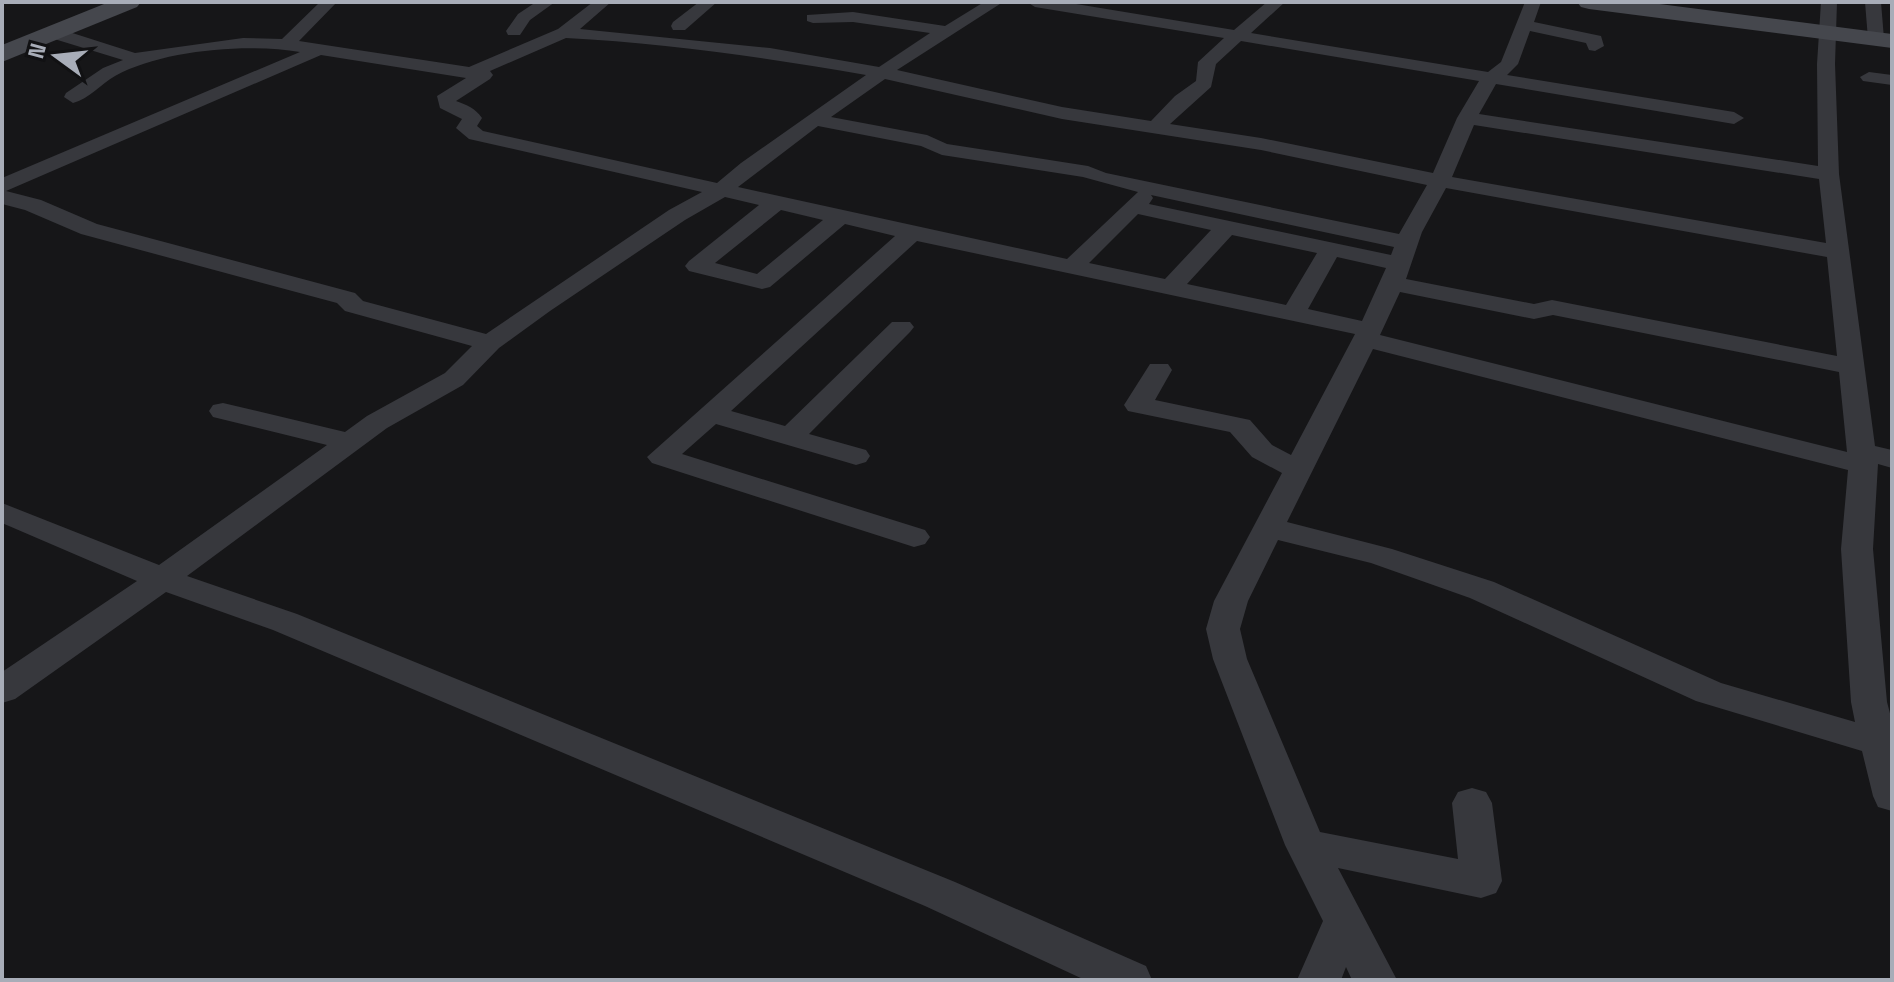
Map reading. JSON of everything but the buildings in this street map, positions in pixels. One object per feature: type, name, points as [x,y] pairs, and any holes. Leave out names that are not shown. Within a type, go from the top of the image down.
[{"type":"street","points":[[2,54],[129,2]]},
{"type":"street","points":[[291,44],[290,39],[329,2]]},
{"type":"street","points":[[514,31],[524,17],[547,2]]},
{"type":"street","points":[[473,72],[564,33],[603,2]]},
{"type":"street","points":[[679,26],[709,2]]},
{"type":"street","points":[[2,690],[162,579],[377,422],[454,379],[490,343],[665,223],[722,190],[748,167],[921,45],[995,2]]},
{"type":"street","points":[[1035,2],[1235,37],[1576,78],[1713,98]]},
{"type":"street","points":[[1157,126],[1182,100],[1205,83],[1207,62],[1277,2]]},
{"type":"street","points":[[1589,2],[1668,7],[1884,40],[1873,2]]},
{"type":"street","points":[[1829,2],[1829,174],[1862,458],[1857,549],[1869,702],[1892,796]]},
{"type":"street","points":[[1375,980],[1305,845],[1230,659],[1223,629],[1231,601],[1367,334],[1467,118],[1487,82],[1502,70],[1529,14],[1595,40],[1595,46]]},
{"type":"street","points":[[813,18],[853,17],[947,31]]},
{"type":"street","points":[[580,20],[724,31]]},
{"type":"street","points":[[564,33],[712,45],[884,73],[1062,113],[1157,126],[1440,181],[1838,252]]},
{"type":"street","points":[[57,34],[134,58],[243,43],[291,44],[473,72],[484,75],[446,96],[447,104],[464,110],[472,118],[466,128],[476,135],[912,233],[1293,313],[1862,458],[1892,459]]},
{"type":"street","points":[[2,186],[318,50]]},
{"type":"street","points":[[73,97],[109,72],[147,57]]},
{"type":"street","points":[[1502,70],[1608,120],[1673,130],[1734,118]]},
{"type":"street","points":[[1869,77],[1892,81]]},
{"type":"street","points":[[1467,118],[1608,120],[1673,130],[1829,174]]},
{"type":"street","points":[[816,120],[927,141],[942,149],[1088,172],[1400,263],[1534,312],[1552,307],[1853,367]]},
{"type":"street","points":[[2,197],[33,205],[89,229],[346,298],[354,306],[490,343]]},
{"type":"street","points":[[777,202],[697,266],[762,282],[840,217]]},
{"type":"street","points":[[1074,265],[1138,202],[1226,228],[1400,263]]},
{"type":"street","points":[[1172,286],[1226,228]]},
{"type":"street","points":[[912,233],[662,457],[914,537]]},
{"type":"street","points":[[1293,313],[1330,250]]},
{"type":"street","points":[[790,437],[901,327]]},
{"type":"street","points":[[1159,370],[1138,405],[1240,426],[1262,451],[1299,471]]},
{"type":"street","points":[[223,411],[283,423],[350,442]]},
{"type":"street","points":[[711,414],[856,456]]},
{"type":"street","points":[[2,512],[162,579],[285,622],[926,888],[1130,980]]},
{"type":"street","points":[[1267,527],[1381,556],[1482,590],[1709,692],[1878,742]]},
{"type":"street","points":[[1305,845],[1481,881],[1472,803]]},
{"type":"street","points":[[1319,980],[1343,923]]}]
